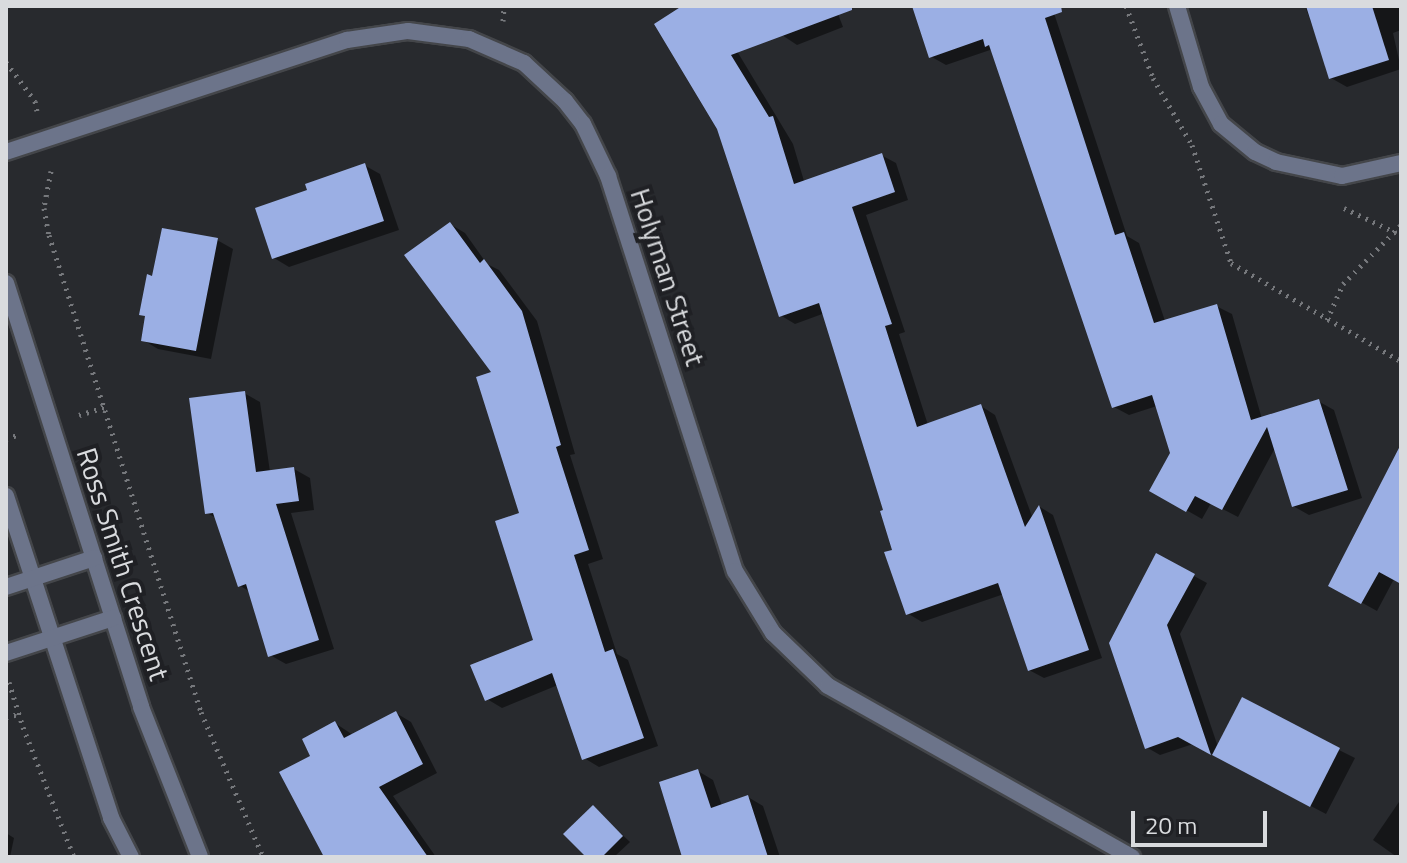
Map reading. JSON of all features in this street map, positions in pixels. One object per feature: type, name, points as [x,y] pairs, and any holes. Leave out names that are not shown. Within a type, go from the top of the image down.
[{"type":"street","points":[[1177,6],[1201,87],[1221,124],[1255,152],[1276,162],[1342,176],[1401,163]]},
{"type":"street","name":"Holyman Street","points":[[6,152],[347,40],[408,31],[424,33],[469,39],[524,63],[565,101],[583,124],[608,176],[735,571],[773,633],[828,686],[1132,857]]},
{"type":"street","name":"Ross Smith Crescent","points":[[6,283],[141,707],[200,857]]},
{"type":"street","points":[[6,496],[111,818],[131,857]]},
{"type":"street","points":[[6,587],[94,558]]},
{"type":"street","points":[[6,653],[113,618]]},
{"type":"path","points":[[1126,6],[1153,78],[1192,145],[1231,263],[1401,361]]},
{"type":"path","points":[[6,62],[35,101]]},
{"type":"path","points":[[52,166],[44,208],[49,235],[201,712],[263,857]]},
{"type":"path","points":[[1342,176],[1341,206],[1398,233]]},
{"type":"path","points":[[1327,320],[1343,284],[1398,233],[1401,225]]},
{"type":"path","points":[[6,671],[19,714],[74,857]]},
{"type":"path","points":[[6,717],[19,714]]},
{"type":"building","points":[[682,6],[852,6],[852,10],[731,55],[769,117],[773,116],[794,184],[882,153],[895,192],[852,207],[892,324],[885,326],[917,427],[981,404],[1025,527],[1039,505],[1089,650],[1028,671],[998,583],[906,615],[884,552],[892,550],[880,511],[883,510],[819,303],[779,317],[717,129],[654,24]]},
{"type":"building","points":[[912,6],[1061,6],[1062,12],[1045,18],[1115,235],[1124,232],[1154,323],[1217,304],[1251,420],[1319,399],[1348,490],[1292,507],[1267,427],[1222,510],[1195,496],[1186,512],[1149,491],[1170,453],[1152,395],[1112,408],[989,45],[985,47],[983,39],[929,58]]},
{"type":"building","points":[[1306,6],[1372,6],[1389,60],[1329,79]]},
{"type":"building","points":[[365,163],[384,221],[272,259],[255,208],[307,190],[305,184]]},
{"type":"building","points":[[450,222],[480,263],[484,259],[522,311],[561,445],[556,447],[589,550],[574,555],[605,652],[613,649],[644,738],[582,760],[552,673],[485,701],[470,665],[533,640],[495,521],[519,513],[476,377],[491,372],[404,255]]},
{"type":"building","points":[[162,228],[218,238],[196,351],[141,341],[145,316],[139,315],[147,274],[152,276]]},
{"type":"building","points":[[245,391],[256,472],[294,467],[299,501],[276,504],[319,640],[268,657],[246,584],[238,587],[213,513],[205,514],[189,398]]},
{"type":"building","points":[[1401,444],[1401,584],[1379,572],[1361,604],[1328,586]]},
{"type":"building","points":[[1156,553],[1195,574],[1167,625],[1211,755],[1178,737],[1145,749],[1109,643]]},
{"type":"building","points":[[1242,697],[1340,748],[1310,807],[1212,755]]},
{"type":"building","points":[[396,711],[423,764],[379,787],[428,857],[324,857],[279,772],[310,756],[302,739],[335,721],[344,738]]},
{"type":"building","points":[[698,769],[711,808],[748,795],[768,857],[682,857],[659,782]]},
{"type":"building","points":[[593,805],[623,836],[602,857],[586,857],[563,834]]}]
